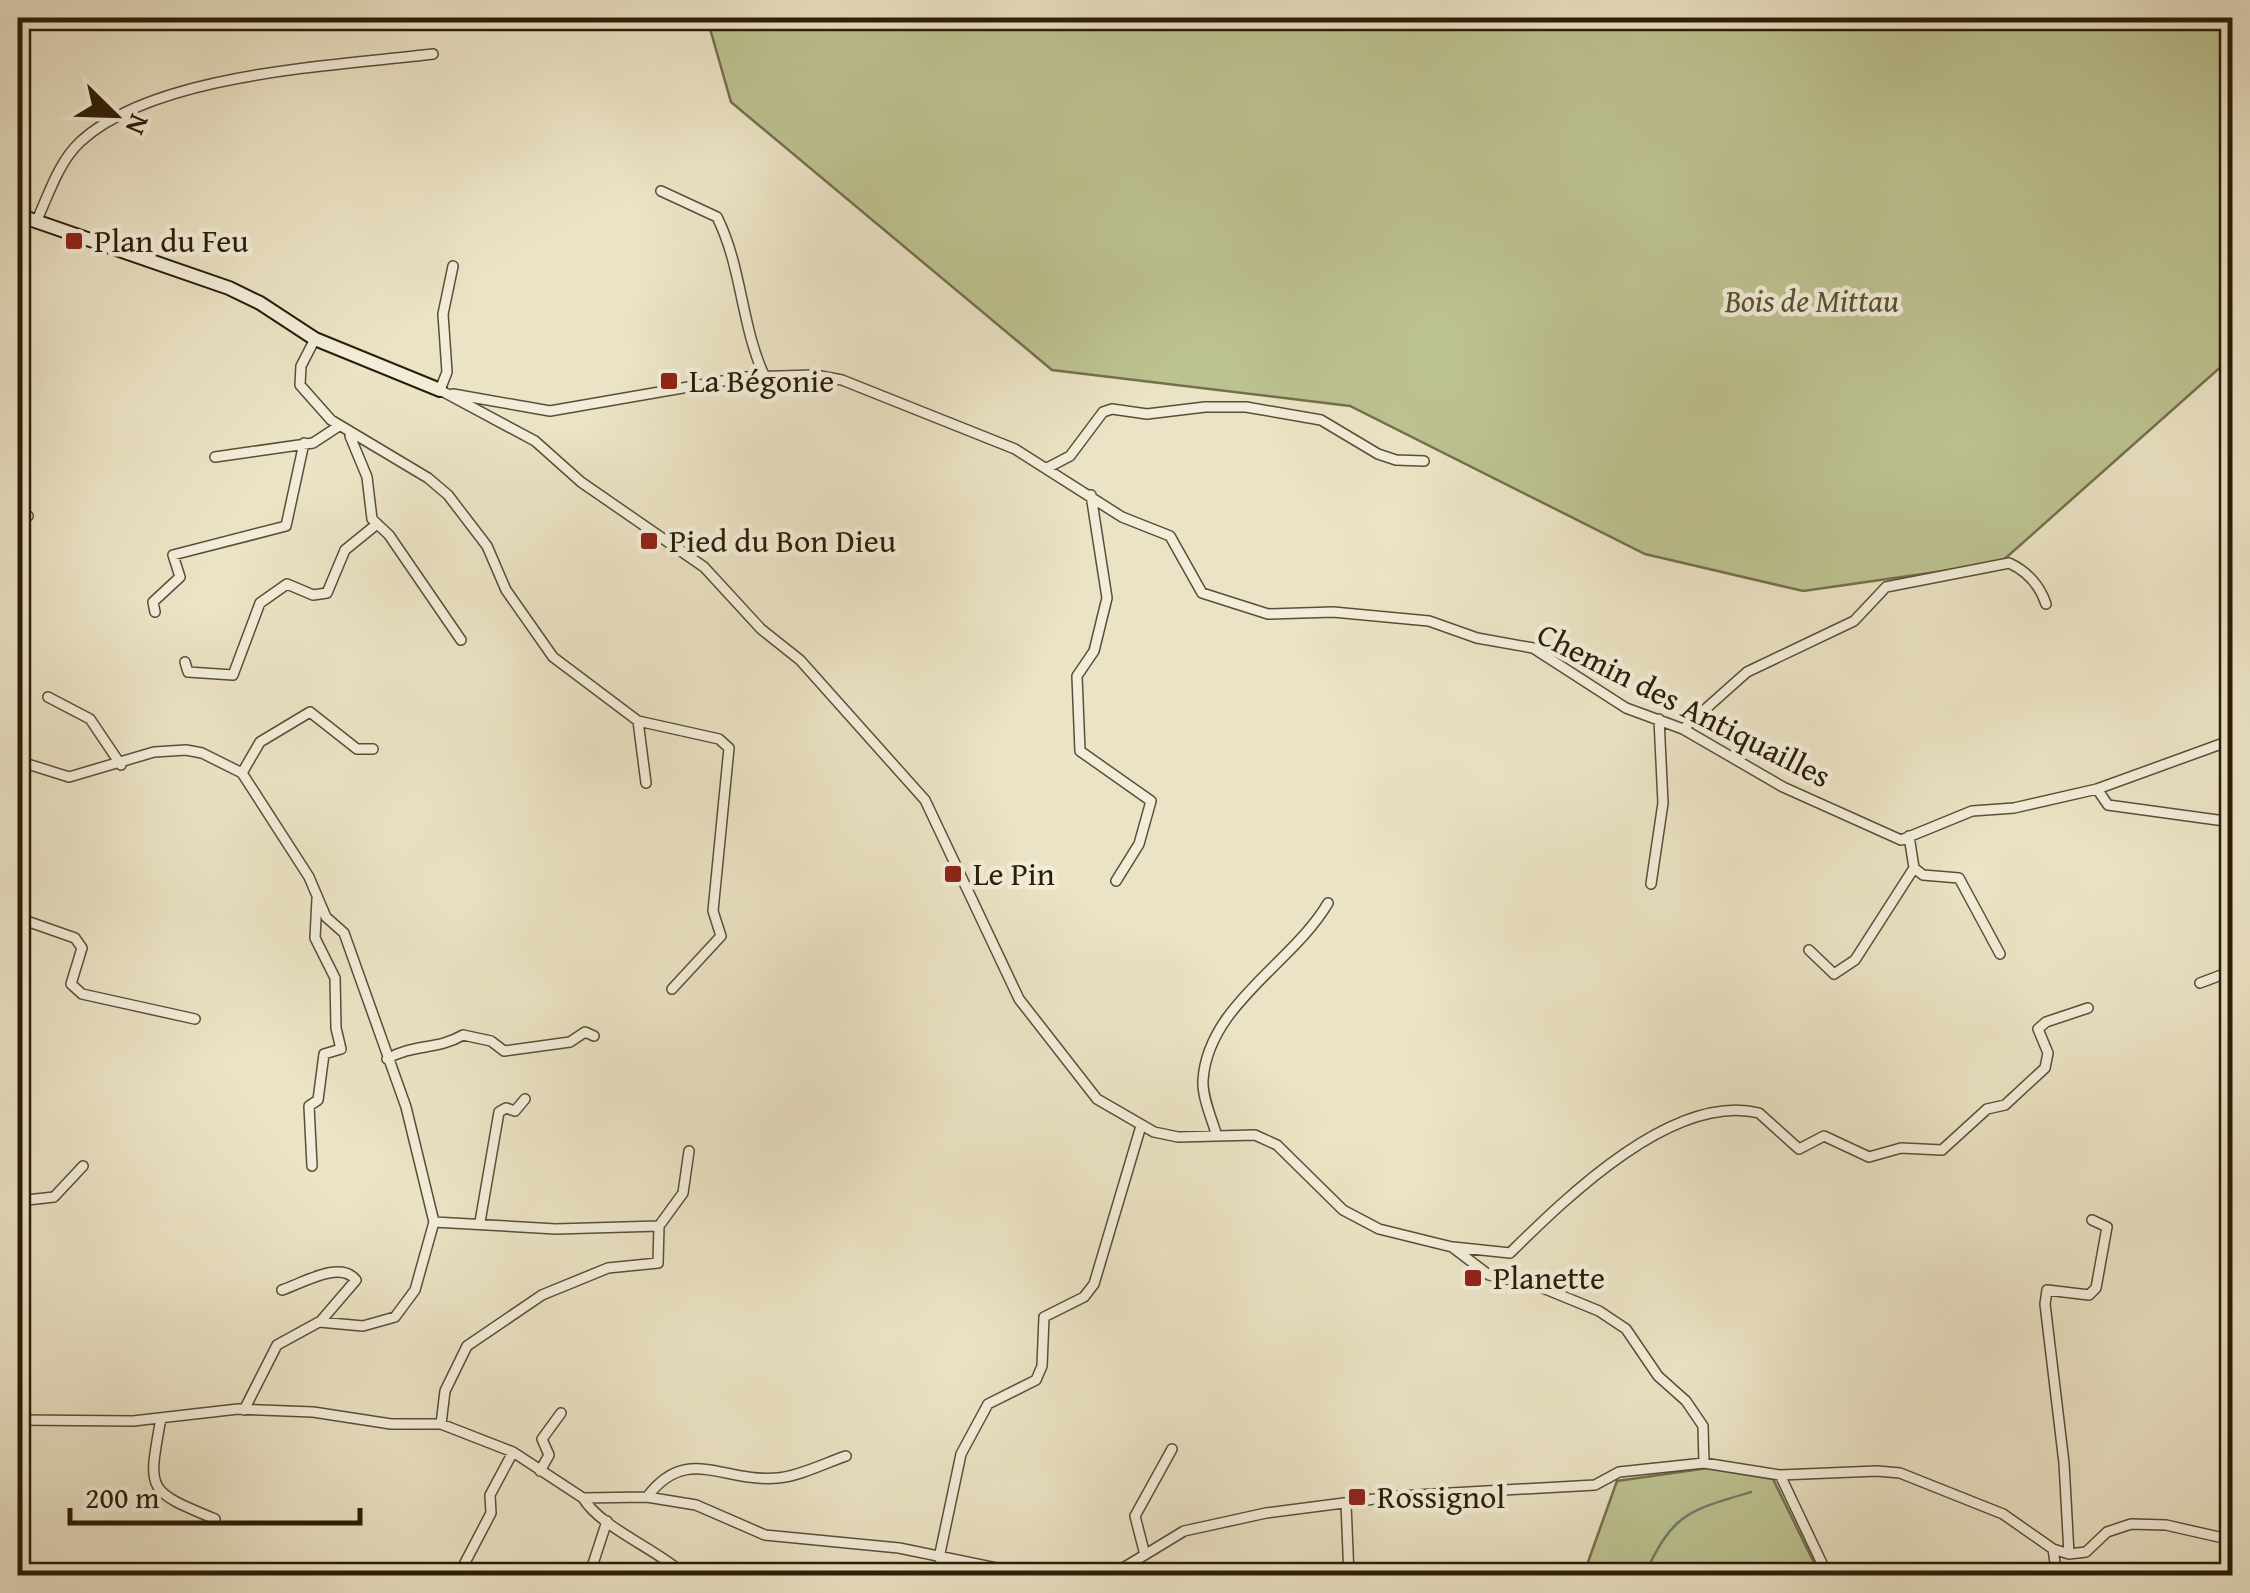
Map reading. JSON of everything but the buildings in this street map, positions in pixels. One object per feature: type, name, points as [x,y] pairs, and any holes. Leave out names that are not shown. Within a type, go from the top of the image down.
[{"type":"street","points":[[36,222],[59,169],[78,144],[117,116],[220,82],[432,54]]},
{"type":"street","points":[[661,191],[717,216],[741,295],[751,347],[764,376]]},
{"type":"street","points":[[18,216],[229,288],[315,339],[446,392],[535,441],[581,482],[704,568],[761,629],[800,660],[924,800],[1033,1021],[1080,1083],[1141,1126],[1178,1137],[1245,1132],[1277,1145],[1343,1210],[1379,1229],[1452,1247],[1510,1252],[1568,1196],[1674,1124],[1709,1113],[1759,1113],[1799,1149],[1824,1136],[1869,1157],[1901,1148],[1942,1150],[1987,1109],[2005,1105],[2044,1068],[2049,1060],[2038,1029],[2046,1022],[2088,1008]]},
{"type":"street","points":[[446,392],[443,314],[453,266]]},
{"type":"street","points":[[315,339],[301,366],[300,384],[349,434],[428,478],[448,496],[487,546],[506,590],[542,648],[638,721],[719,739],[729,748],[712,911],[720,936],[672,989]]},
{"type":"street","name":"Chemin des Antiquailles","points":[[446,392],[550,411],[764,376],[842,380],[1050,467],[1122,517],[1170,536],[1202,593],[1268,614],[1333,612],[1429,622],[1477,638],[1533,648],[1626,708],[1683,729],[1783,787],[1890,836],[1901,840],[1909,836]]},
{"type":"street","points":[[1050,467],[1070,456],[1103,412],[1112,409],[1147,414],[1205,407],[1246,407],[1322,420],[1378,454],[1396,460],[1424,460]]},
{"type":"street","points":[[215,457],[313,443],[339,426]]},
{"type":"street","points":[[349,434],[367,478],[372,519],[461,640]]},
{"type":"street","points":[[155,612],[154,602],[160,592],[180,577],[174,554],[286,526],[304,443]]},
{"type":"street","points":[[1091,495],[1107,598],[1094,651],[1077,676],[1080,751],[1150,801],[1139,844],[1116,881]]},
{"type":"street","points":[[185,662],[188,672],[199,676],[233,675],[260,604],[287,584],[313,595],[327,592],[345,550],[377,524]]},
{"type":"street","points":[[1683,729],[1748,672],[1854,621],[1886,587],[2010,563],[2021,568],[2046,604]]},
{"type":"street","points":[[48,697],[90,719],[121,765]]},
{"type":"street","points":[[242,773],[260,742],[310,712],[357,749],[373,749]]},
{"type":"street","points":[[1650,884],[1663,802],[1659,719]]},
{"type":"street","points":[[638,721],[646,783]]},
{"type":"street","points":[[1810,950],[1834,974],[1855,960],[1914,868],[1909,836],[1972,811],[2014,808],[2097,790],[2232,740]]},
{"type":"street","points":[[18,761],[68,776],[121,765],[154,752],[186,750],[202,752],[242,773],[317,896],[326,918],[344,933],[406,1107],[434,1222],[416,1290],[394,1318],[363,1326],[320,1322]]},
{"type":"street","points":[[2097,790],[2108,805],[2232,822]]},
{"type":"street","points":[[1914,868],[1923,875],[1959,878],[2000,954]]},
{"type":"street","points":[[312,1166],[309,1106],[318,1100],[324,1054],[341,1050],[336,1028],[335,978],[315,938],[317,896]]},
{"type":"street","points":[[1216,1133],[1203,1082],[1211,1045],[1222,1023],[1294,948],[1328,903]]},
{"type":"street","points":[[18,918],[75,938],[82,948],[71,984],[82,994],[195,1020]]},
{"type":"street","points":[[2200,983],[2232,971]]},
{"type":"street","points":[[387,1059],[406,1047],[446,1045],[463,1035],[492,1041],[504,1051],[570,1042],[585,1032],[594,1036]]},
{"type":"street","points":[[480,1222],[499,1112],[506,1108],[515,1111],[525,1099]]},
{"type":"street","points":[[939,1558],[961,1454],[988,1404],[1036,1380],[1046,1341],[1044,1316],[1084,1297],[1094,1284],[1141,1126]]},
{"type":"street","points":[[441,1424],[445,1391],[467,1346],[542,1295],[608,1268],[658,1262],[659,1226],[683,1194],[690,1151]]},
{"type":"street","points":[[18,1201],[54,1198],[83,1166]]},
{"type":"street","points":[[2068,1554],[2045,1304],[2047,1290],[2089,1295],[2096,1288],[2107,1227],[2092,1220]]},
{"type":"street","points":[[434,1222],[480,1222],[556,1230],[659,1226]]},
{"type":"street","points":[[1452,1247],[1488,1275],[1538,1286],[1599,1310],[1626,1329],[1658,1376],[1686,1401],[1703,1426],[1704,1463]]},
{"type":"street","points":[[244,1410],[277,1345],[320,1322],[350,1292],[356,1280],[344,1270],[282,1290]]},
{"type":"street","points":[[18,1420],[161,1418],[244,1410],[313,1412],[391,1424],[441,1424],[513,1452],[584,1498],[592,1513],[686,1576]]},
{"type":"street","points":[[540,1471],[549,1455],[542,1438],[562,1413]]},
{"type":"street","points":[[161,1418],[150,1476],[156,1490],[215,1519]]},
{"type":"street","points":[[1145,1554],[1135,1516],[1172,1449]]},
{"type":"street","points":[[458,1576],[491,1513],[490,1495],[513,1452]]},
{"type":"street","points":[[648,1497],[663,1476],[689,1465],[721,1474],[781,1478],[846,1456]]},
{"type":"street","points":[[1110,1576],[1184,1531],[1266,1513],[1398,1496],[1595,1485],[1619,1472],[1704,1463],[1780,1475],[1900,1473],[2003,1514],[2053,1549],[2068,1554],[2086,1552],[2107,1532],[2131,1524],[2166,1525],[2232,1540]]},
{"type":"street","points":[[1780,1475],[1828,1576]]},
{"type":"street","points":[[584,1498],[648,1497],[696,1505],[765,1535],[899,1548],[974,1568],[1036,1576]]},
{"type":"street","points":[[1346,1504],[1349,1576]]},
{"type":"street","points":[[588,1576],[607,1521]]},
{"type":"street","points":[[2053,1549],[2057,1576]]},
{"type":"street","points":[[939,1558],[963,1576],[974,1568]]},
{"type":"green space","name":"Bois de Mittau","points":[[707,18],[2232,18],[2232,357],[2000,563],[1803,591],[1645,554],[1350,406],[1052,370],[731,102]]},
{"type":"green space","points":[[1708,1468],[1773,1479],[1820,1575],[1583,1576],[1617,1481]]},
{"type":"waterway","points":[[1644,1576],[1664,1539],[1684,1518],[1711,1504],[1751,1492]]},
{"type":"place","name":"Plan du Feu","points":[[74,241]]},
{"type":"place","name":"La Bégonie","points":[[669,381]]},
{"type":"place","name":"Pied du Bon Dieu","points":[[649,541]]},
{"type":"place","name":"Le Pin","points":[[953,874]]},
{"type":"place","name":"Planette","points":[[1473,1278]]},
{"type":"place","name":"Rossignol","points":[[1357,1497]]}]
